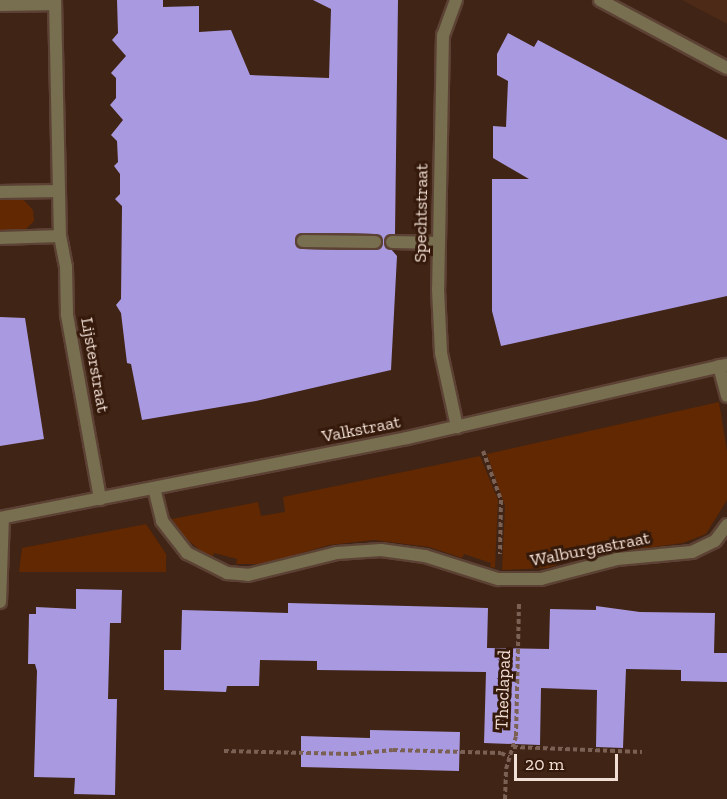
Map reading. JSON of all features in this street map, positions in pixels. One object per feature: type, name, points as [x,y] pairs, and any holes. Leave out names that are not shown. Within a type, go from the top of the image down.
[{"type":"street","name":"Spechtstraat","points":[[456,0],[443,35],[439,331],[457,427]]},
{"type":"street","points":[[600,0],[727,68]]},
{"type":"street","name":"Lijsterstraat","points":[[0,5],[55,2],[60,236],[66,267],[67,315],[100,499]]},
{"type":"street","points":[[0,192],[59,191]]},
{"type":"street","points":[[0,238],[60,236]]},
{"type":"street","points":[[303,241],[375,242]]},
{"type":"street","points":[[392,242],[439,243]]},
{"type":"street","points":[[723,365],[727,396]]},
{"type":"street","name":"Valkstraat","points":[[2,518],[457,427],[723,365]]},
{"type":"street","name":"Walburgastraat","points":[[154,488],[162,521],[172,537],[187,553],[227,573],[270,572],[315,557],[381,550],[425,556],[498,579],[541,579],[617,559],[692,552],[705,548],[725,532]]},
{"type":"street","points":[[0,602],[2,518]]},
{"type":"path","points":[[483,451],[502,506],[498,579]]},
{"type":"path","name":"Theclapad","points":[[505,799],[509,757],[513,747],[519,580]]},
{"type":"path","points":[[513,747],[642,752]]},
{"type":"path","points":[[224,751],[352,754],[393,750],[501,753],[509,757]]},
{"type":"shaded area","points":[[682,0],[727,0],[727,24]]},
{"type":"shaded area","points":[[0,198],[22,198],[33,210],[34,221],[23,232],[0,232]]},
{"type":"shaded area","points":[[719,402],[727,451],[727,500],[706,534],[683,543],[588,556],[586,551],[556,560],[557,565],[547,568],[502,570],[505,506],[487,454]]},
{"type":"shaded area","points":[[480,456],[498,500],[495,568],[490,567],[491,563],[464,554],[462,558],[429,547],[374,540],[329,545],[264,564],[236,564],[237,559],[214,553],[212,557],[202,552],[183,536],[172,519],[258,502],[261,516],[285,512],[283,497]]},
{"type":"shaded area","points":[[146,524],[166,554],[166,572],[19,572],[22,548]]},
{"type":"building","points":[[117,0],[163,0],[163,7],[199,6],[199,32],[231,30],[250,75],[329,78],[331,9],[313,0],[398,0],[395,234],[384,241],[397,256],[391,370],[256,401],[142,420],[131,364],[127,363],[121,313],[116,305],[121,299],[122,206],[115,199],[120,194],[120,174],[114,166],[118,162],[117,141],[111,135],[123,120],[110,105],[116,98],[116,78],[111,73],[126,56],[112,40],[118,33]],"holes":[[[303,233],[375,234],[383,243],[375,250],[303,249],[295,240]]]},
{"type":"building","points":[[508,33],[534,47],[538,40],[727,140],[727,296],[501,346],[492,311],[492,179],[529,179],[493,158],[493,126],[506,127],[508,81],[497,75],[497,54]]},
{"type":"building","points":[[0,317],[25,318],[44,439],[0,446]]},
{"type":"building","points":[[76,589],[122,590],[121,623],[110,623],[108,699],[117,699],[115,795],[74,794],[75,778],[34,777],[37,671],[35,664],[28,664],[29,614],[36,614],[36,607],[76,609]]},
{"type":"building","points":[[288,603],[488,608],[487,648],[549,649],[550,609],[596,610],[596,606],[640,612],[715,613],[714,653],[727,653],[727,682],[681,681],[681,670],[626,669],[623,748],[596,747],[597,690],[541,688],[540,745],[484,743],[486,672],[317,670],[317,661],[260,660],[259,686],[227,686],[226,692],[164,690],[164,650],[181,650],[182,610],[288,613]]},
{"type":"building","points":[[370,730],[460,732],[459,771],[301,767],[301,736],[370,738]]}]
